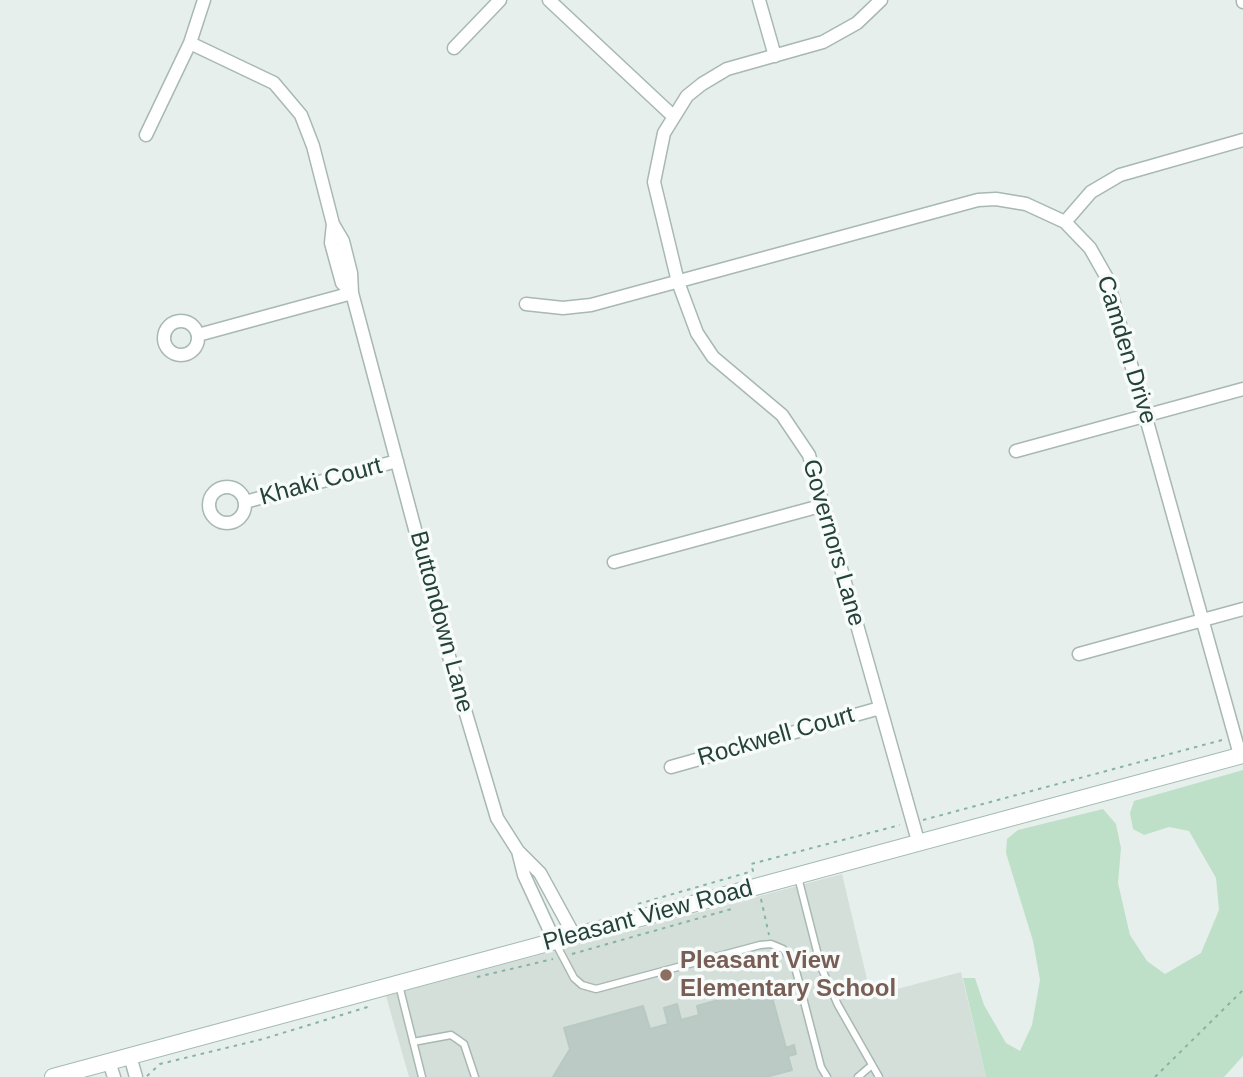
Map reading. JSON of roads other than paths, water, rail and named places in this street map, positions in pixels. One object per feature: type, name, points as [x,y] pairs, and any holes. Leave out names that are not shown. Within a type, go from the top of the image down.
[{"type":"main road","name":"Pleasant View Road","points":[[53,1077],[112,1070],[130,1056],[1242,755]]},
{"type":"street","points":[[146,135],[190,43],[204,0]]},
{"type":"street","points":[[454,48],[499,0]]},
{"type":"street","points":[[549,0],[673,116]]},
{"type":"street","points":[[759,0],[775,56]]},
{"type":"street","name":"Governors Lane","points":[[881,0],[857,23],[834,36],[714,76],[687,96],[673,116],[659,149],[654,182],[678,282],[697,333],[713,357],[782,415],[795,431],[808,455],[918,841]]},
{"type":"street","name":"Buttondown Lane","points":[[190,43],[274,83],[301,115],[313,146],[333,224],[343,241],[351,273],[352,293],[448,653],[497,818],[518,851],[524,876],[555,942]]},
{"type":"street","points":[[1065,222],[1091,192],[1120,175],[1243,140]]},
{"type":"street","name":"Camden Drive","points":[[526,304],[577,308],[978,200],[996,199],[1026,204],[1065,222],[1090,248],[1107,278],[1242,755]]},
{"type":"street","points":[[198,335],[352,293]]},
{"type":"street","points":[[1016,451],[1243,389]]},
{"type":"street","name":"Khaki Court","points":[[245,502],[397,461]]},
{"type":"street","points":[[614,562],[824,505]]},
{"type":"street","points":[[1079,654],[1243,609]]},
{"type":"street","name":"Rockwell Court","points":[[671,767],[880,708]]},
{"type":"street","points":[[518,851],[540,873],[575,937]]},
{"type":"street","points":[[130,1056],[136,1077]]},
{"type":"lane","points":[[797,875],[821,967],[838,1006],[879,1077]]},
{"type":"lane","points":[[555,942],[582,985],[596,989],[771,944],[783,949],[794,963],[821,1067],[827,1077]]},
{"type":"lane","points":[[398,983],[422,1077]]},
{"type":"lane","points":[[413,1042],[451,1035],[464,1044],[475,1077]]},
{"type":"lane","points":[[858,1077],[872,1065]]},
{"type":"place","name":"Pleasant View Elementary School","points":[[666,975]]}]
